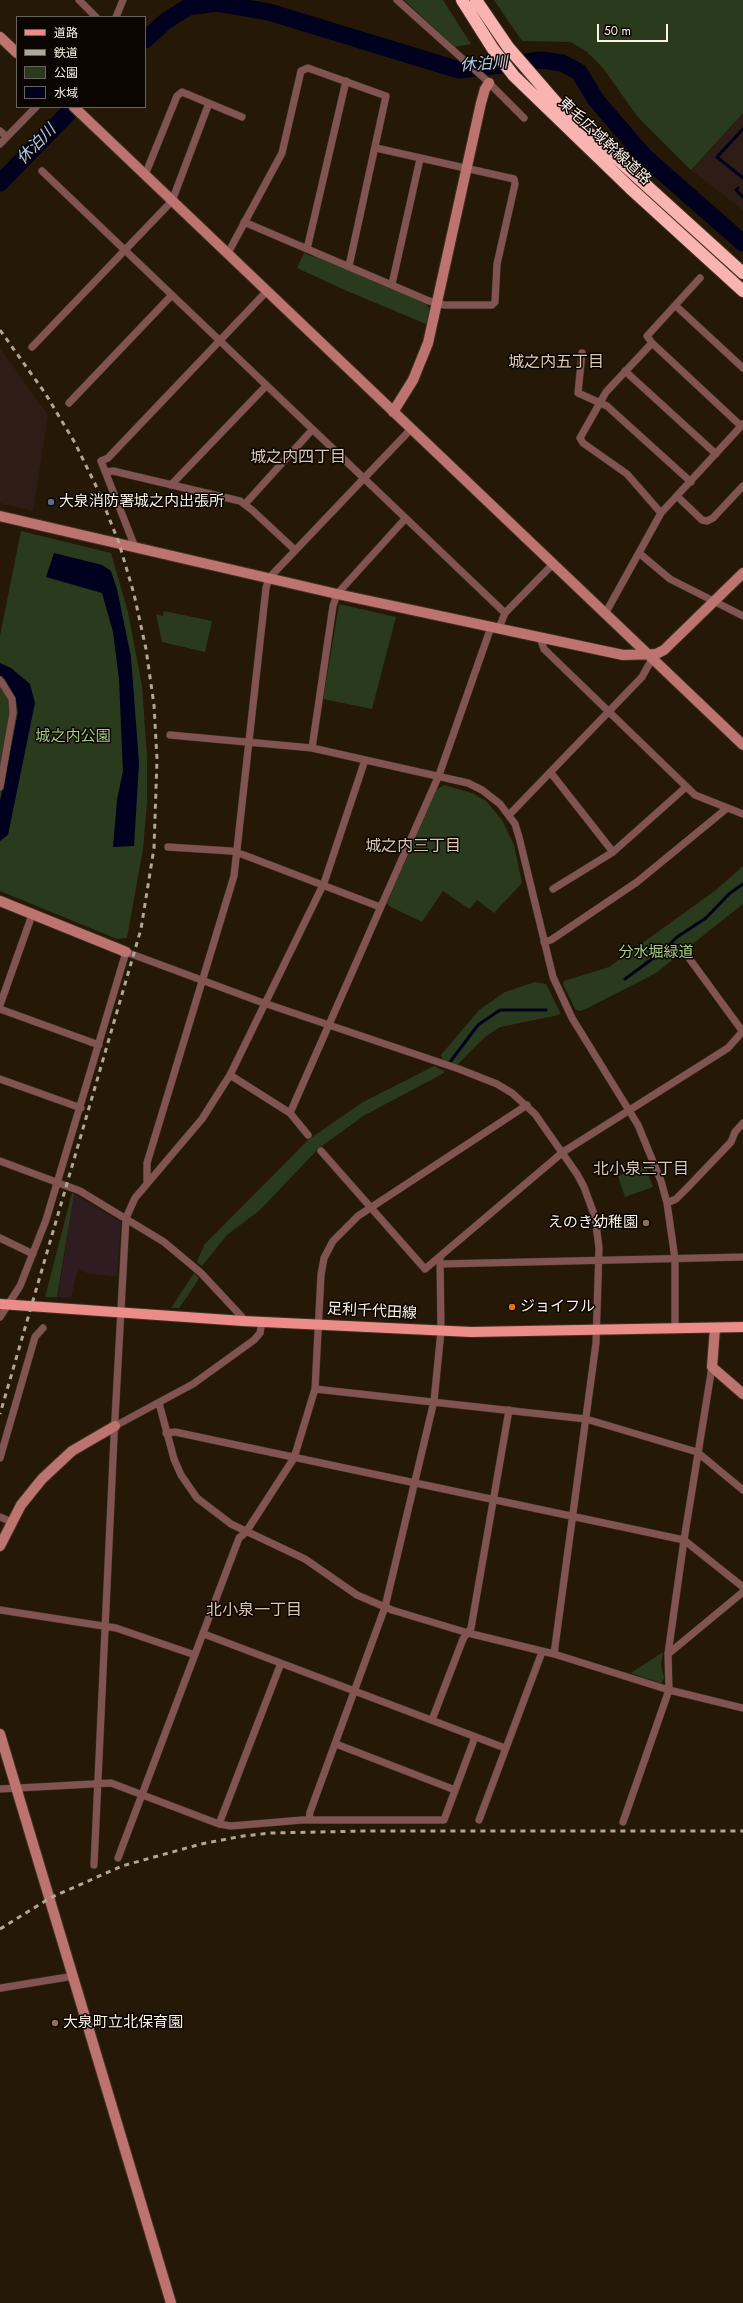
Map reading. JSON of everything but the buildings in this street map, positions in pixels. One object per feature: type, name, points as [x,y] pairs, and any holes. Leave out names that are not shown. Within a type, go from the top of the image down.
[{"type":"highway","name":"東毛広域幹線道路","points":[[462,0],[493,49],[514,76],[618,178],[743,291]]},
{"type":"highway","name":"東毛広域幹線道路","points":[[476,0],[508,47],[560,107],[606,151],[743,273]]},
{"type":"main road","name":"足利千代田線","points":[[5,1305],[243,1321],[441,1331],[597,1331],[743,1327]]},
{"type":"street","points":[[79,0],[95,16]]},
{"type":"street","points":[[116,16],[123,0]]},
{"type":"street","points":[[397,0],[487,81],[524,118]]},
{"type":"street","points":[[0,37],[16,52]]},
{"type":"street","points":[[228,253],[284,147],[301,71],[308,68],[386,96],[376,148],[349,266]]},
{"type":"street","points":[[307,248],[346,81]]},
{"type":"street","points":[[393,412],[405,394],[420,363],[433,323],[466,169],[487,81]]},
{"type":"street","points":[[146,175],[177,96],[186,93],[242,118]]},
{"type":"street","points":[[32,347],[172,201],[208,103]]},
{"type":"street","points":[[0,144],[35,108]]},
{"type":"street","points":[[75,108],[743,745]]},
{"type":"street","points":[[0,131],[7,137]]},
{"type":"street","points":[[244,222],[436,304],[492,305],[495,302],[497,264],[515,182],[512,178],[420,159],[376,148]]},
{"type":"street","points":[[392,284],[420,159]]},
{"type":"street","points":[[42,171],[362,479],[505,613]]},
{"type":"street","points":[[605,614],[661,514],[742,425],[652,343],[647,336],[700,278]]},
{"type":"street","points":[[135,547],[101,461],[108,458],[267,291]]},
{"type":"street","points":[[68,403],[171,296]]},
{"type":"street","points":[[676,306],[743,368]]},
{"type":"street","points":[[652,343],[625,371],[600,401],[580,438],[583,443],[627,474],[661,514]]},
{"type":"street","points":[[582,353],[578,393],[600,401],[691,482]]},
{"type":"street","points":[[625,371],[716,454]]},
{"type":"street","points":[[171,485],[266,386]]},
{"type":"street","points":[[147,1182],[147,1163],[232,888],[250,742],[266,588],[269,578],[411,428]]},
{"type":"street","points":[[245,504],[312,430]]},
{"type":"street","points":[[106,472],[113,471],[245,504],[295,550]]},
{"type":"street","points":[[678,497],[702,520],[707,521],[713,518],[743,486]]},
{"type":"street","points":[[0,516],[337,594],[623,655],[650,657],[672,645],[743,573]]},
{"type":"street","points":[[312,748],[333,606],[337,594],[405,519]]},
{"type":"street","points":[[639,553],[670,579],[743,616]]},
{"type":"street","points":[[290,1113],[439,775],[495,628],[505,613],[553,564]]},
{"type":"street","points":[[540,638],[544,649],[686,787],[703,800],[743,814]]},
{"type":"street","points":[[509,815],[646,673],[650,657]]},
{"type":"street","points":[[0,680],[12,699],[13,713],[0,787]]},
{"type":"street","points":[[170,735],[243,743],[250,742],[312,748],[439,775],[468,783],[482,790],[500,804],[509,815],[519,837],[553,977],[572,1018],[630,1110],[654,1161],[667,1203],[675,1258],[674,1329]]},
{"type":"street","points":[[94,1865],[126,1218],[135,1198],[202,1119],[230,1076],[324,883],[365,760]]},
{"type":"street","points":[[550,773],[612,852]]},
{"type":"street","points":[[553,889],[612,852],[686,787]]},
{"type":"street","points":[[544,942],[551,940],[637,882],[726,809]]},
{"type":"street","points":[[168,847],[237,853],[324,883],[380,907]]},
{"type":"street","points":[[0,901],[32,915],[202,981],[481,1078],[512,1093],[527,1105],[547,1128],[584,1187],[598,1232],[600,1260],[597,1331],[554,1654]]},
{"type":"street","points":[[0,1005],[32,915]]},
{"type":"street","points":[[0,1317],[5,1305],[20,1286],[33,1254],[58,1182],[126,952]]},
{"type":"street","points":[[321,1151],[425,1269],[440,1260],[563,1152],[728,1048],[743,1032],[686,954]]},
{"type":"street","points":[[0,1009],[98,1045]]},
{"type":"street","points":[[230,1076],[290,1113],[308,1135]]},
{"type":"street","points":[[0,1079],[81,1108]]},
{"type":"street","points":[[118,1858],[240,1538],[246,1532],[294,1458],[315,1389],[321,1275],[324,1258],[333,1241],[343,1230],[372,1208],[527,1105]]},
{"type":"street","points":[[667,1203],[681,1195],[731,1142],[735,1132],[743,1123]]},
{"type":"street","points":[[0,1161],[80,1191],[164,1242],[192,1264],[239,1313],[243,1321]]},
{"type":"street","points":[[0,1238],[33,1254]]},
{"type":"street","points":[[440,1260],[600,1260],[743,1257]]},
{"type":"street","points":[[309,1820],[310,1812],[385,1607],[413,1483],[434,1401],[441,1331],[440,1260]]},
{"type":"street","points":[[0,1546],[21,1505],[42,1479],[62,1460],[84,1443],[193,1384],[254,1340],[260,1332],[262,1322]]},
{"type":"street","points":[[0,1458],[35,1337],[43,1328]]},
{"type":"street","points":[[623,1822],[669,1690],[668,1654],[697,1452],[712,1366],[715,1328]]},
{"type":"street","points":[[712,1366],[743,1394]]},
{"type":"street","points":[[315,1389],[586,1419],[697,1452],[743,1490]]},
{"type":"street","points":[[159,1403],[174,1459],[190,1490],[220,1517],[246,1532],[305,1559],[357,1595],[385,1607],[468,1633],[554,1654],[669,1690],[743,1708]]},
{"type":"street","points":[[432,1720],[463,1639],[471,1628],[495,1500],[509,1410]]},
{"type":"street","points":[[166,1433],[175,1432],[684,1540],[743,1587]]},
{"type":"street","points":[[0,1517],[12,1522]]},
{"type":"street","points":[[668,1654],[743,1592]]},
{"type":"street","points":[[0,1610],[116,1628],[195,1655]]},
{"type":"street","points":[[204,1634],[505,1748]]},
{"type":"street","points":[[479,1820],[542,1652]]},
{"type":"street","points":[[219,1824],[281,1663]]},
{"type":"street","points":[[0,1734],[74,1976],[171,2303]]},
{"type":"street","points":[[0,1790],[111,1783],[219,1824],[231,1826],[309,1820],[444,1820],[475,1737]]},
{"type":"street","points":[[336,1744],[455,1790]]},
{"type":"street","points":[[1,1988],[74,1976]]},
{"type":"shaded area","points":[[743,113],[743,210],[691,170]]},
{"type":"shaded area","points":[[0,348],[48,415],[33,511],[0,503]]},
{"type":"shaded area","points":[[74,1194],[121,1222],[117,1277],[87,1273],[78,1268],[71,1298],[58,1297]]},
{"type":"green space","points":[[404,0],[443,0],[471,44],[455,47]]},
{"type":"green space","points":[[494,0],[743,0],[743,113],[691,170],[637,116],[603,68],[587,52],[571,42],[522,41]]},
{"type":"green space","points":[[304,253],[313,257],[315,255],[426,303],[430,311],[426,324],[297,268]]},
{"type":"green space","name":"城之内公園","points":[[21,531],[111,553],[128,612],[142,686],[147,756],[147,803],[143,849],[127,938],[117,939],[0,891],[0,636]]},
{"type":"green space","points":[[339,604],[396,617],[372,709],[323,699]]},
{"type":"green space","points":[[164,611],[212,621],[205,652],[162,642],[156,614],[163,616]]},
{"type":"green space","points":[[444,785],[472,793],[486,801],[502,820],[514,845],[522,883],[494,913],[477,900],[469,909],[443,891],[422,922],[389,906],[387,903],[437,789]]},
{"type":"green space","name":"分水堀緑道","points":[[743,866],[743,904],[656,973],[586,1009],[579,1011],[575,1009],[563,984],[564,981],[609,967],[716,890]]},
{"type":"green space","points":[[535,982],[546,984],[560,1012],[559,1015],[500,1027],[485,1037],[457,1065],[444,1062],[441,1055],[479,1010],[505,992]]},
{"type":"green space","points":[[434,1066],[444,1071],[444,1073],[365,1115],[319,1148],[260,1210],[227,1235],[202,1266],[197,1262],[204,1245],[308,1140],[363,1102]]},
{"type":"green space","points":[[645,1166],[653,1187],[625,1197],[618,1176]]},
{"type":"green space","points":[[72,1193],[74,1194],[57,1297],[45,1297]]},
{"type":"green space","points":[[194,1273],[199,1278],[189,1294],[179,1308],[171,1308]]},
{"type":"green space","points":[[663,1652],[661,1665],[664,1678],[661,1683],[631,1673]]},
{"type":"water","points":[[54,553],[102,565],[111,571],[117,589],[131,657],[139,763],[134,846],[113,847],[117,800],[123,771],[119,679],[113,632],[102,593],[46,577]]},
{"type":"water","points":[[0,663],[11,668],[30,684],[35,703],[8,835],[0,841],[0,801],[18,712],[15,697],[5,679],[0,677]]},
{"type":"waterway","name":"休泊川","points":[[188,7],[190,0]]},
{"type":"waterway","name":"休泊川","points":[[146,39],[166,21],[188,7],[217,3],[269,12],[459,70],[542,60],[562,63],[579,72],[596,100],[645,157],[743,243]]},
{"type":"waterway","name":"休泊川","points":[[0,183],[73,108]]},
{"type":"waterway","points":[[743,129],[717,157],[743,178]]},
{"type":"waterway","points":[[738,188],[736,190],[743,197]]},
{"type":"waterway","points":[[625,979],[663,951],[677,937],[706,918],[729,894],[743,884]]},
{"type":"waterway","points":[[450,1062],[478,1025],[500,1010],[546,1010]]},
{"type":"railway","points":[[0,330],[45,393],[75,443],[98,490],[119,543],[134,594],[146,649],[154,705],[157,759],[154,848],[141,929],[0,1414]]},
{"type":"railway","points":[[0,1929],[50,1898],[122,1866],[201,1844],[243,1836],[271,1833],[366,1831],[743,1831]]},
{"type":"place","name":"大泉消防署城之内出張所","points":[[51,502]]},
{"type":"place","name":"えのき幼稚園","points":[[646,1223]]},
{"type":"place","name":"ジョイフル","points":[[512,1307]]},
{"type":"place","name":"大泉町立北保育園","points":[[55,2023]]},
{"type":"district","name":"城之内五丁目","points":[[556,363]]},
{"type":"district","name":"城之内四丁目","points":[[298,458]]},
{"type":"district","name":"城之内三丁目","points":[[413,847]]},
{"type":"district","name":"北小泉三丁目","points":[[641,1170]]},
{"type":"district","name":"北小泉一丁目","points":[[254,1611]]}]
